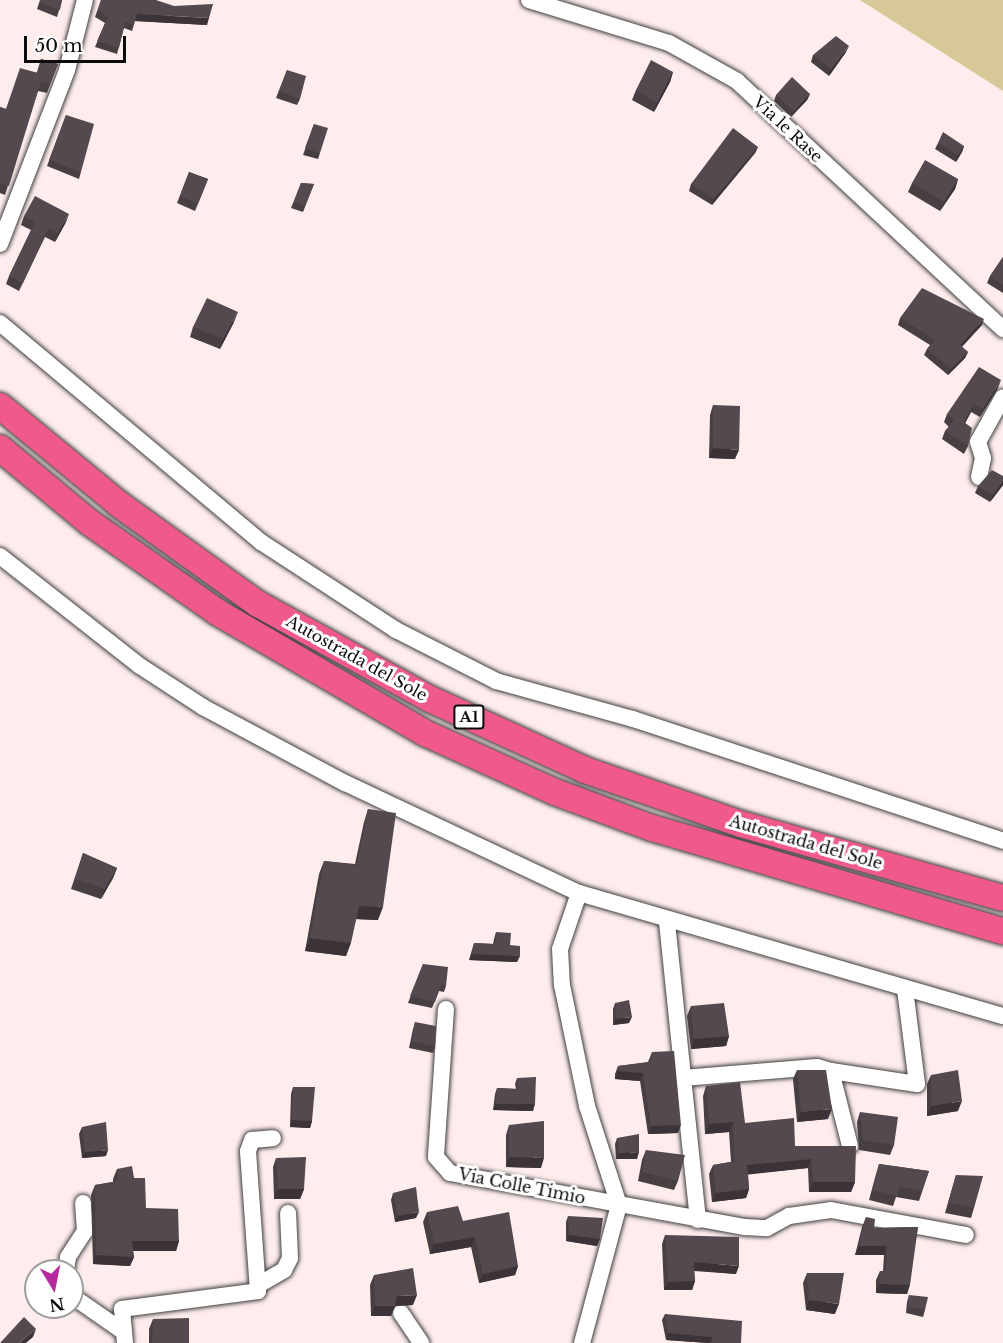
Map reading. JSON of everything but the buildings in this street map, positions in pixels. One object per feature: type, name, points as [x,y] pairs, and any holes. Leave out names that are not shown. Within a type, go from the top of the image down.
[{"type":"highway","name":"Autostrada del Sole","points":[[0,406],[120,506],[258,604],[430,699],[585,770],[741,824],[1003,898]]},
{"type":"highway","name":"Autostrada del Sole","points":[[0,448],[89,522],[217,612],[446,743],[652,828],[1003,931]]},
{"type":"street","points":[[0,244],[67,70],[85,0]]},
{"type":"street","name":"Via le Rase","points":[[529,0],[669,43],[737,81],[1003,329]]},
{"type":"street","points":[[0,323],[261,542],[396,630],[496,681],[633,719],[1003,841]]},
{"type":"street","points":[[979,477],[983,458],[978,442],[1003,398]]},
{"type":"street","points":[[0,556],[140,666],[203,707],[345,783],[579,893],[667,922],[1003,1016]]},
{"type":"street","points":[[579,893],[560,949],[562,985],[588,1107],[619,1205],[582,1343]]},
{"type":"street","points":[[667,922],[699,1220]]},
{"type":"street","points":[[683,1078],[817,1066],[831,1071],[917,1084],[905,988]]},
{"type":"street","name":"Via Colle Timio","points":[[446,1009],[436,1157],[441,1167],[699,1220],[767,1228],[789,1216],[831,1210],[966,1235]]},
{"type":"street","points":[[831,1071],[850,1146]]},
{"type":"street","points":[[260,1284],[249,1151],[252,1140],[273,1138]]},
{"type":"street","points":[[68,1259],[85,1231],[83,1203]]},
{"type":"street","points":[[125,1338],[122,1310],[249,1296],[260,1284],[284,1270],[290,1258],[288,1213]]},
{"type":"street","points":[[84,1306],[125,1338]]},
{"type":"street","points":[[401,1313],[421,1343]]},
{"type":"shaded area","points":[[860,0],[1003,0],[1003,91]]}]
